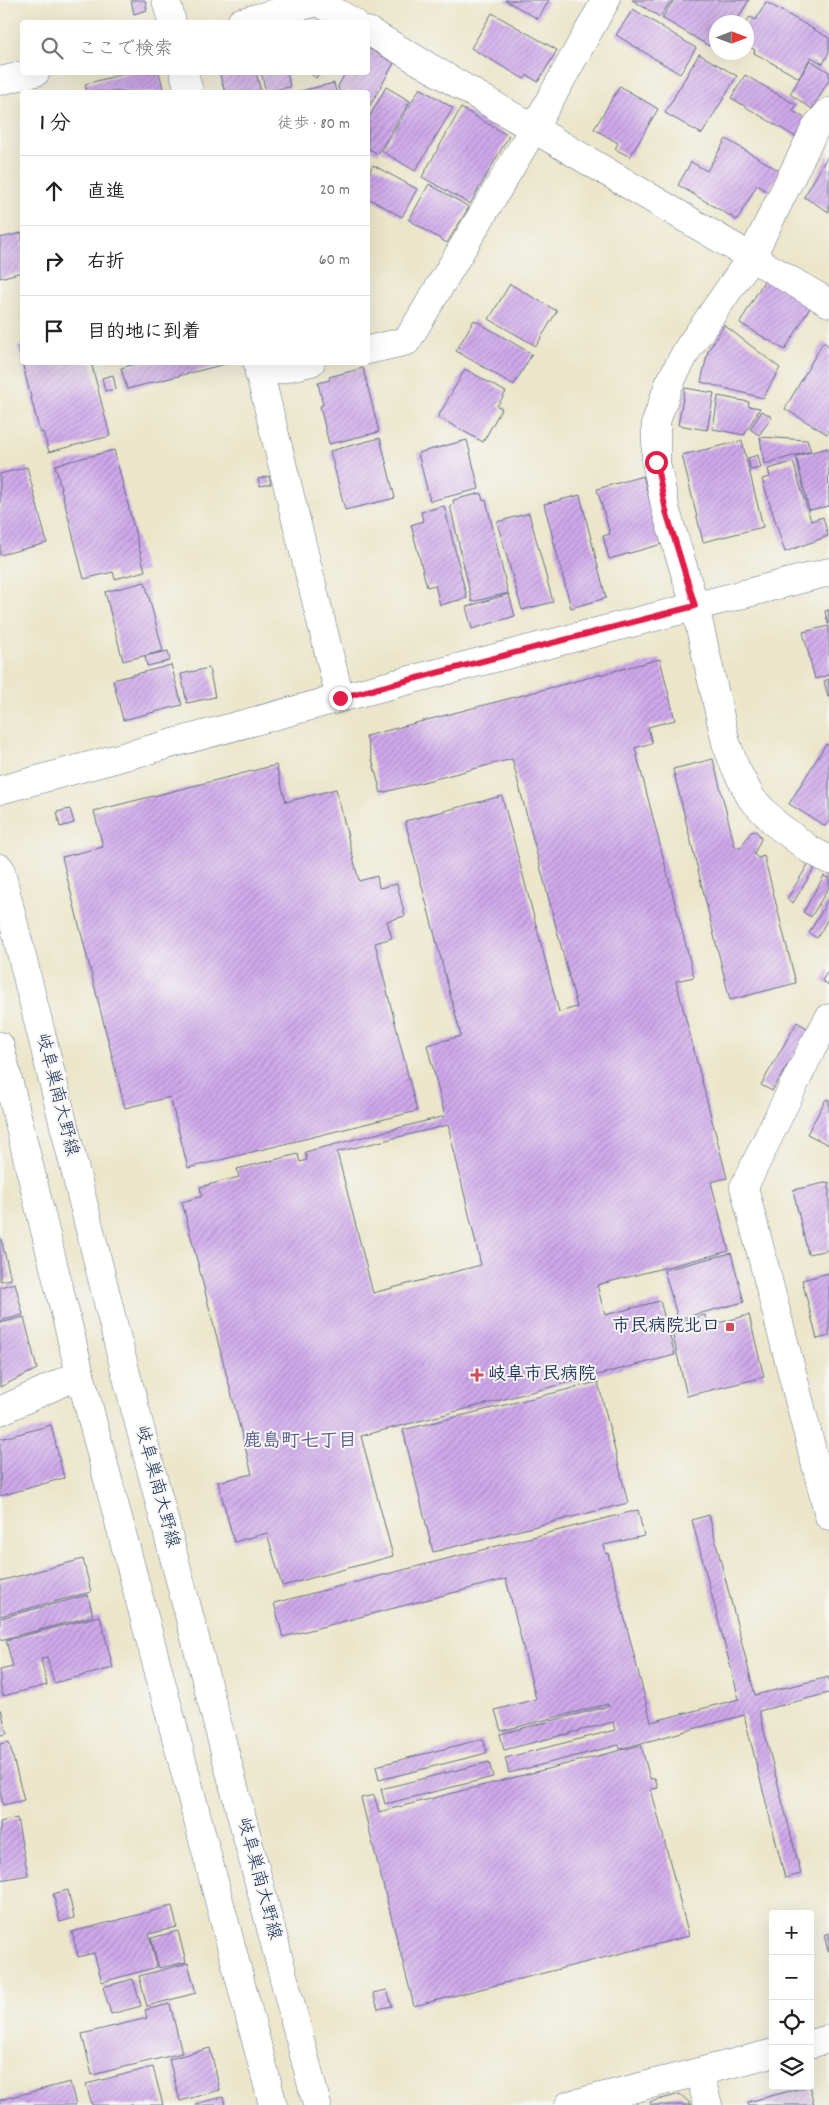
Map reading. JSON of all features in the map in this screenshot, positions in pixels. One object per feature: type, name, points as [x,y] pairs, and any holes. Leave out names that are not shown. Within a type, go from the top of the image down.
[{"type":"street","points":[[166,0],[171,20]]},
{"type":"street","points":[[370,350],[407,341],[534,128],[606,0]]},
{"type":"street","points":[[248,20],[318,1],[351,20]]},
{"type":"street","points":[[370,32],[829,303]]},
{"type":"street","points":[[0,81],[24,75]]},
{"type":"street","points":[[185,75],[188,90]]},
{"type":"street","points":[[829,112],[817,125],[752,256],[687,350],[669,384],[656,422],[656,462],[662,492],[695,606],[726,743],[735,768],[751,798],[776,824],[809,849],[829,860]]},
{"type":"street","points":[[284,365],[258,368],[340,698]]},
{"type":"street","points":[[0,790],[340,698],[829,572]]},
{"type":"street","name":"岐阜巣南大野線","points":[[0,868],[118,1343],[317,2105]]},
{"type":"street","points":[[829,1018],[812,1048],[744,1188],[829,1516]]},
{"type":"street","points":[[0,1046],[80,1374],[273,2105]]},
{"type":"street","points":[[0,1411],[80,1374]]},
{"type":"street","points":[[814,2043],[829,2039]]},
{"type":"street","points":[[569,2105],[769,2055]]},
{"type":"street","points":[[699,2072],[708,2105]]},
{"type":"building","points":[[131,0],[145,0],[147,10],[134,14]]},
{"type":"building","points":[[505,0],[549,0],[538,19]]},
{"type":"building","points":[[632,0],[669,0],[671,1],[660,17]]},
{"type":"building","points":[[674,0],[749,0],[740,15],[709,15],[709,46],[662,18]]},
{"type":"building","points":[[766,2],[829,38],[829,52],[823,64],[811,57],[799,78],[754,53],[754,19],[756,20]]},
{"type":"building","points":[[633,9],[696,48],[680,74],[616,35]]},
{"type":"building","points":[[492,13],[557,50],[538,82],[527,75],[524,79],[471,48]]},
{"type":"building","points":[[370,49],[394,63],[370,105],[370,90],[339,90],[338,86],[344,75],[370,75]]},
{"type":"building","points":[[699,54],[737,76],[702,134],[665,113]]},
{"type":"building","points":[[810,60],[829,72],[829,80],[812,109],[790,94]]},
{"type":"building","points":[[120,75],[160,75],[164,90],[86,90],[85,84]]},
{"type":"building","points":[[220,75],[257,75],[260,90],[224,90]]},
{"type":"building","points":[[262,75],[288,75],[290,87],[266,90]]},
{"type":"building","points":[[745,75],[796,105],[793,111],[810,121],[799,139],[731,98]]},
{"type":"building","points":[[334,83],[336,90],[305,90]]},
{"type":"building","points":[[620,86],[658,109],[630,157],[615,149],[618,143],[594,129]]},
{"type":"building","points":[[386,87],[410,101],[378,154],[370,149],[370,115]]},
{"type":"building","points":[[420,88],[453,108],[415,171],[382,151]]},
{"type":"building","points":[[461,108],[509,136],[470,204],[422,177]]},
{"type":"building","points":[[726,139],[780,171],[768,192],[757,185],[737,220],[678,185],[691,162],[707,171]]},
{"type":"building","points":[[829,154],[829,212],[804,197]]},
{"type":"building","points":[[373,165],[417,189],[402,217],[370,199],[370,171]]},
{"type":"building","points":[[429,184],[469,207],[447,243],[409,220]]},
{"type":"building","points":[[20,233],[20,273],[0,278],[0,238]]},
{"type":"building","points":[[765,279],[811,306],[785,350],[740,323]]},
{"type":"building","points":[[510,284],[557,311],[536,346],[489,319]]},
{"type":"building","points":[[474,320],[532,354],[514,385],[456,351]]},
{"type":"building","points":[[724,325],[780,368],[763,398],[701,382],[708,351]]},
{"type":"building","points":[[823,342],[829,346],[829,431],[827,434],[785,409]]},
{"type":"building","points":[[23,365],[92,365],[110,436],[49,452],[43,432],[40,433]]},
{"type":"building","points":[[132,365],[221,365],[127,389],[121,368]]},
{"type":"building","points":[[363,368],[379,432],[329,444],[320,406],[323,405],[318,383],[330,380],[329,377]]},
{"type":"building","points":[[465,369],[506,392],[497,406],[502,408],[483,442],[438,417]]},
{"type":"building","points":[[113,375],[116,389],[105,391],[102,378]]},
{"type":"building","points":[[685,388],[714,393],[707,430],[678,425]]},
{"type":"building","points":[[718,396],[749,402],[748,406],[760,408],[744,435],[713,429]]},
{"type":"building","points":[[762,411],[772,417],[759,435],[750,429]]},
{"type":"building","points":[[760,437],[807,440],[811,451],[764,464]]},
{"type":"building","points":[[380,438],[395,498],[345,510],[330,451]]},
{"type":"building","points":[[467,440],[479,489],[430,501],[418,453]]},
{"type":"building","points":[[742,441],[763,527],[703,542],[682,455]]},
{"type":"building","points":[[828,448],[829,506],[809,510],[796,456]]},
{"type":"building","points":[[114,450],[145,571],[115,579],[113,572],[84,579],[55,465]]},
{"type":"building","points":[[758,455],[761,468],[751,470],[748,458]]},
{"type":"building","points":[[793,462],[811,521],[823,517],[828,536],[785,552],[762,479],[770,477],[768,469]]},
{"type":"building","points":[[27,467],[47,543],[0,555],[0,474]]},
{"type":"building","points":[[269,476],[271,484],[260,486],[258,479]]},
{"type":"building","points":[[643,476],[662,544],[609,559],[603,536],[610,534],[597,489]]},
{"type":"building","points":[[481,493],[483,501],[486,500],[508,593],[472,602],[450,505],[454,504],[453,500]]},
{"type":"building","points":[[580,495],[606,598],[571,608],[544,504]]},
{"type":"building","points":[[444,506],[467,598],[440,605],[435,585],[427,587],[411,525],[423,521],[421,512]]},
{"type":"building","points":[[529,513],[553,602],[522,610],[497,522]]},
{"type":"building","points":[[145,582],[163,651],[123,661],[105,592]]},
{"type":"building","points":[[509,594],[515,616],[472,629],[466,607]]},
{"type":"building","points":[[829,610],[829,624],[828,624],[825,611]]},
{"type":"building","points":[[829,626],[829,675],[815,679],[803,632]]},
{"type":"building","points":[[168,651],[170,661],[147,666],[145,656]]},
{"type":"building","points":[[660,659],[675,720],[648,727],[652,743],[635,748],[694,977],[676,981],[727,1178],[711,1182],[729,1251],[597,1285],[605,1315],[660,1301],[675,1355],[361,1436],[393,1556],[282,1586],[267,1533],[234,1542],[218,1482],[252,1474],[182,1202],[202,1196],[200,1187],[239,1177],[237,1169],[298,1154],[300,1162],[307,1160],[305,1152],[445,1116],[427,1045],[461,1036],[405,821],[502,796],[559,1012],[577,1007],[512,759],[381,793],[366,736]],"holes":[[[448,1125],[481,1265],[373,1293],[337,1152]]]},
{"type":"building","points":[[171,665],[182,705],[123,720],[113,680]]},
{"type":"building","points":[[209,668],[215,697],[187,703],[181,674]]},
{"type":"building","points":[[829,679],[829,697],[828,697],[824,681]]},
{"type":"building","points":[[826,744],[829,746],[829,821],[825,826],[789,804]]},
{"type":"building","points":[[713,759],[735,847],[740,848],[751,832],[756,831],[760,836],[761,839],[754,854],[758,858],[764,856],[796,983],[730,1000],[673,769]]},
{"type":"building","points":[[276,765],[286,802],[336,789],[359,881],[377,876],[379,888],[397,884],[405,916],[387,921],[392,938],[375,943],[417,1111],[188,1168],[170,1097],[125,1108],[62,857],[103,847],[94,811]]},
{"type":"building","points":[[70,809],[74,823],[60,827],[57,812]]},
{"type":"building","points":[[809,863],[815,867],[793,903],[787,899]]},
{"type":"building","points":[[824,876],[829,878],[829,887],[811,917],[803,912]]},
{"type":"building","points":[[829,898],[829,917],[817,938],[809,933]]},
{"type":"building","points":[[829,969],[829,985],[822,981]]},
{"type":"building","points":[[797,1022],[809,1029],[772,1091],[761,1085]]},
{"type":"building","points":[[826,1099],[829,1100],[829,1145],[807,1134]]},
{"type":"building","points":[[829,1182],[829,1250],[808,1254],[793,1190]]},
{"type":"building","points":[[0,1235],[11,1279],[0,1281]]},
{"type":"building","points":[[731,1253],[744,1302],[678,1319],[664,1270]]},
{"type":"building","points":[[829,1273],[829,1336],[817,1339],[802,1280]]},
{"type":"building","points":[[15,1283],[23,1315],[0,1321],[0,1287]]},
{"type":"building","points":[[705,1315],[707,1326],[749,1315],[764,1377],[687,1396],[670,1324]]},
{"type":"building","points":[[24,1317],[37,1369],[0,1387],[0,1323]]},
{"type":"building","points":[[598,1382],[628,1503],[433,1552],[403,1430]]},
{"type":"building","points":[[51,1425],[64,1478],[0,1496],[0,1439]]},
{"type":"building","points":[[638,1510],[644,1536],[604,1545],[606,1554],[608,1553],[651,1722],[739,1699],[692,1520],[709,1515],[755,1695],[829,1677],[829,1693],[759,1711],[801,1874],[785,1878],[744,1715],[620,1749],[619,1745],[509,1773],[505,1758],[615,1730],[613,1722],[504,1750],[500,1734],[609,1706],[608,1704],[501,1731],[495,1710],[536,1699],[506,1579],[283,1637],[274,1603]]},
{"type":"building","points":[[83,1559],[91,1592],[0,1616],[0,1581]]},
{"type":"building","points":[[88,1595],[93,1616],[0,1640],[0,1618]]},
{"type":"building","points":[[100,1616],[113,1668],[54,1683],[47,1658],[41,1659],[47,1685],[3,1696],[0,1684],[0,1670],[13,1667],[6,1640]]},
{"type":"building","points":[[0,1710],[7,1734],[0,1735]]},
{"type":"building","points":[[483,1739],[487,1753],[379,1780],[376,1766]]},
{"type":"building","points":[[9,1742],[24,1800],[3,1805],[0,1792],[0,1744]]},
{"type":"building","points":[[641,1745],[650,1779],[655,1778],[658,1788],[651,1789],[689,1936],[414,2006],[361,1798],[374,1795],[379,1812]]},
{"type":"building","points":[[489,1762],[493,1777],[385,1804],[381,1789]]},
{"type":"building","points":[[17,1818],[28,1875],[0,1880],[0,1822]]},
{"type":"building","points":[[68,1890],[74,1918],[60,1922],[53,1894]]},
{"type":"building","points":[[172,1906],[177,1927],[149,1934],[157,1967],[102,1982],[94,1953],[78,1957],[72,1932]]},
{"type":"building","points":[[178,1931],[186,1962],[159,1968],[151,1938]]},
{"type":"building","points":[[829,1933],[829,1951],[828,1951],[824,1935]]},
{"type":"building","points":[[188,1963],[196,1993],[147,2006],[139,1976]]},
{"type":"building","points":[[133,1979],[141,2006],[111,2014],[103,1987]]},
{"type":"building","points":[[387,1990],[392,2006],[378,2009],[373,1993]]},
{"type":"building","points":[[170,2004],[182,2053],[92,2075],[82,2034],[147,2018],[145,2010]]},
{"type":"building","points":[[210,2048],[220,2090],[180,2101],[169,2059]]},
{"type":"building","points":[[153,2067],[163,2105],[92,2105],[86,2084]]},
{"type":"building","points":[[70,2082],[76,2105],[0,2105],[0,2100]]},
{"type":"building","points":[[794,2090],[810,2090],[814,2105],[749,2105],[748,2102]]},
{"type":"building","points":[[680,2094],[692,2105],[651,2105],[650,2102]]},
{"type":"building","points":[[223,2097],[225,2105],[195,2105],[195,2104]]},
{"type":"place","name":"市民病院北口","points":[[730,1327]]},
{"type":"place","name":"岐阜市民病院","points":[[477,1375]]},
{"type":"district","name":"鹿島町七丁目","points":[[300,1442]]},
{"type":"route","points":[[340,698],[695,606],[666,511],[656,462]]}]
